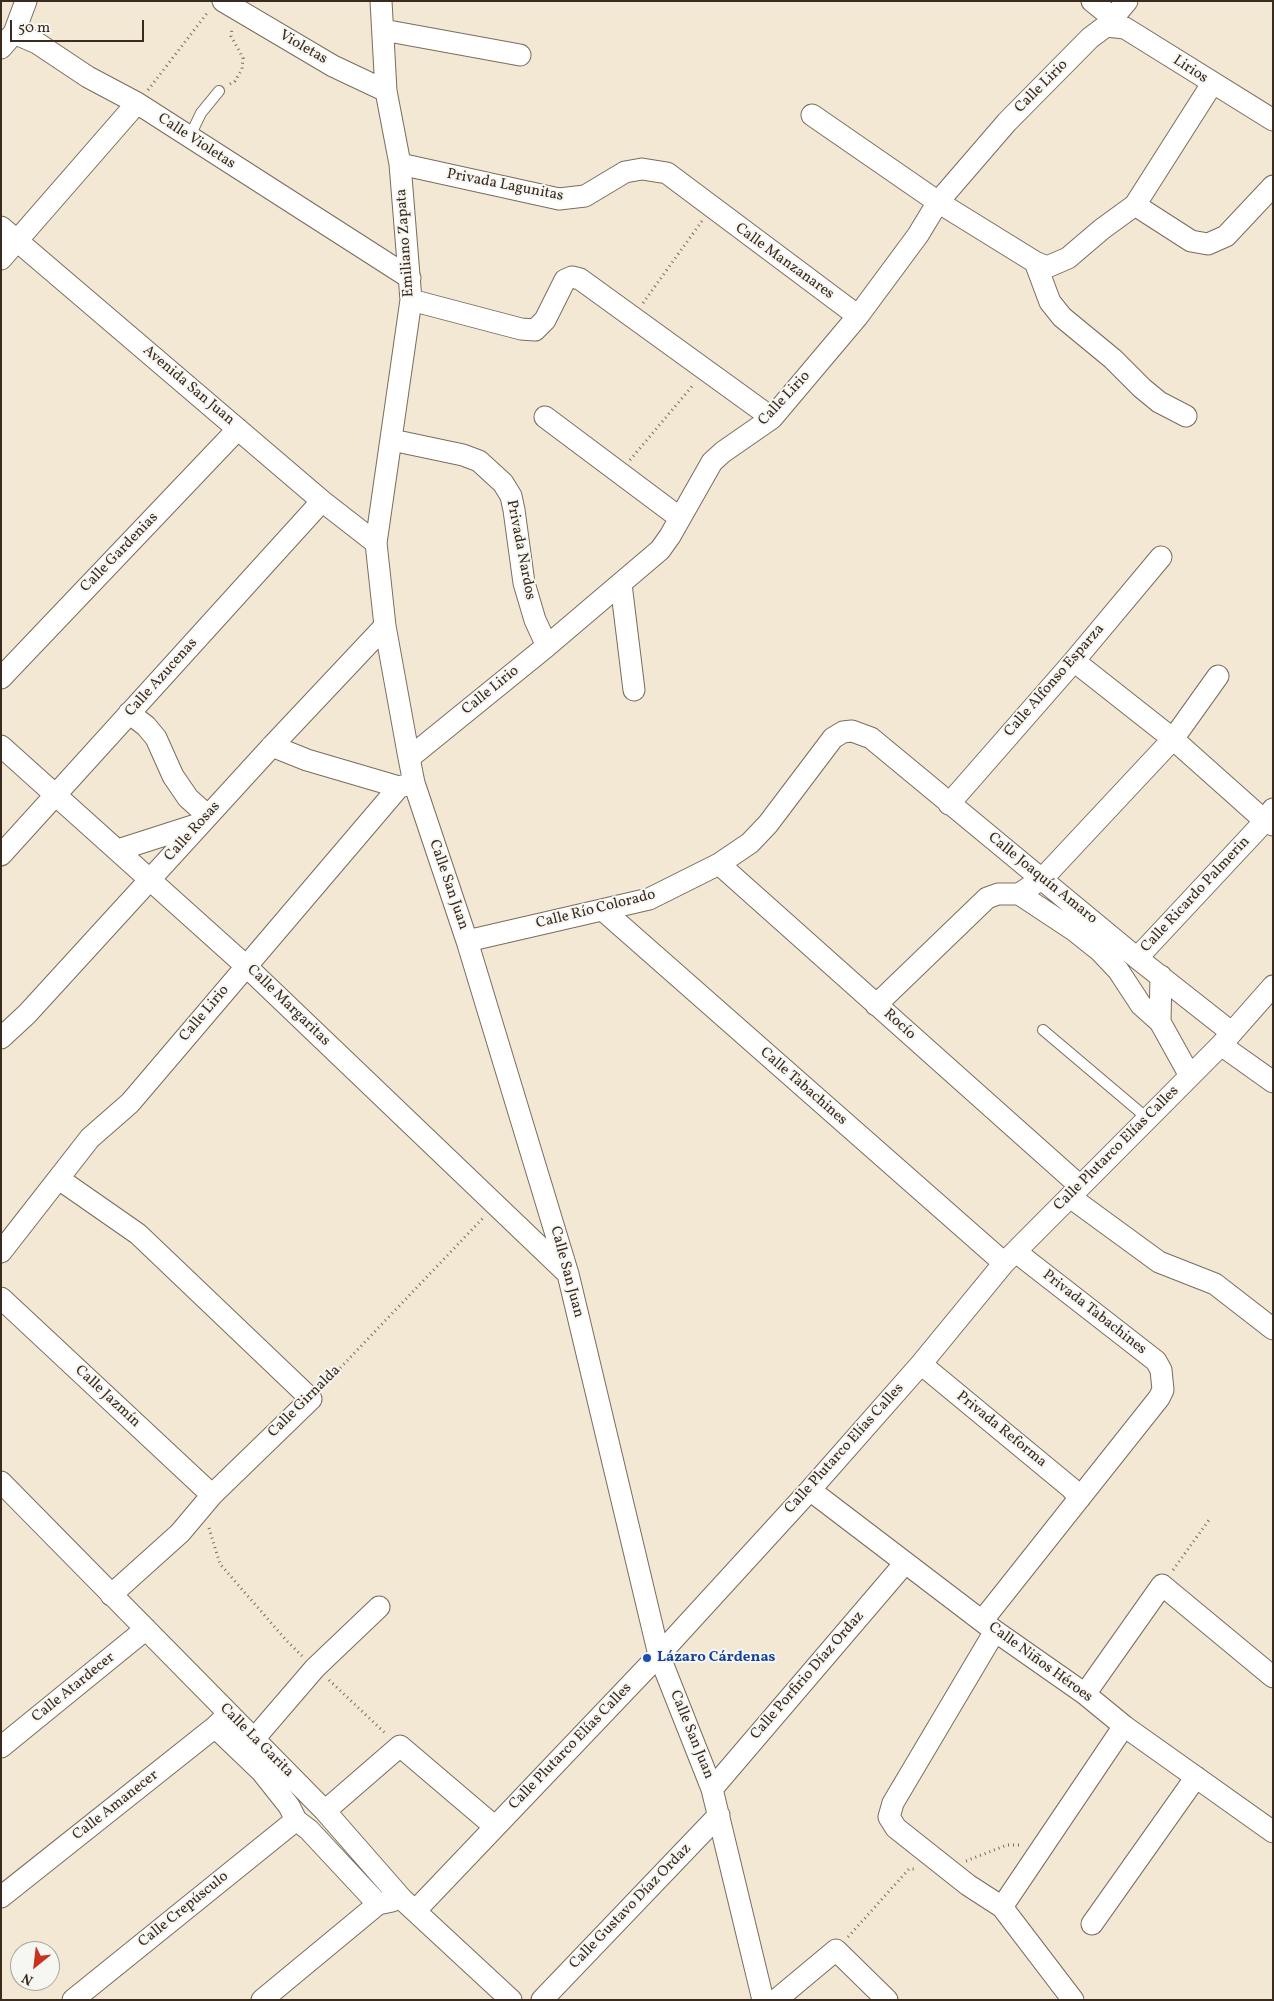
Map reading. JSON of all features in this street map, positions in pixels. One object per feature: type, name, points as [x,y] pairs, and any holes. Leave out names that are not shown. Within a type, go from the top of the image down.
[{"type":"street","points":[[1,259],[9,234],[137,103],[88,77],[37,44],[8,41],[26,1]]},
{"type":"street","name":"Emiliano Zapata","points":[[376,543],[411,300],[400,164],[386,91],[381,1]]},
{"type":"street","points":[[1092,1],[1110,22]]},
{"type":"street","name":"Calle Lirio","points":[[409,758],[547,646],[660,550],[712,462],[723,452],[772,418],[858,316],[918,235],[938,202],[1007,122],[1090,38],[1110,22],[1127,1]]},
{"type":"street","name":"Violetas","points":[[236,8],[333,66],[386,91]]},
{"type":"street","name":"Lirios","points":[[1110,22],[1125,28],[1212,84],[1273,120]]},
{"type":"street","points":[[383,30],[520,56]]},
{"type":"street","points":[[812,115],[938,202],[1035,262],[1047,266],[1058,264],[1135,205],[1212,84]]},
{"type":"street","name":"Calle Violetas","points":[[137,103],[410,278]]},
{"type":"street","name":"Privada Lagunitas","points":[[400,164],[559,199],[585,196],[625,172],[655,169],[673,177],[711,208]]},
{"type":"street","points":[[1135,205],[1191,241],[1208,244],[1226,236],[1273,186]]},
{"type":"street","name":"Calle Manzanares","points":[[711,208],[858,316]]},
{"type":"street","name":"Avenida San Juan","points":[[9,234],[322,501],[376,543]]},
{"type":"street","points":[[1035,262],[1050,302],[1062,317],[1113,359],[1142,388],[1160,402],[1186,416]]},
{"type":"street","points":[[411,300],[521,329],[535,330],[546,320],[561,285],[565,280],[572,277],[588,283],[705,371],[772,418]]},
{"type":"street","points":[[545,417],[680,518]]},
{"type":"street","name":"Calle Gardenias","points":[[1,678],[238,429]]},
{"type":"street","name":"Privada Nardos","points":[[392,440],[463,455],[479,461],[503,483],[512,503],[524,583],[535,620],[547,646]]},
{"type":"street","name":"Calle Azucenas","points":[[1,855],[322,501]]},
{"type":"street","name":"Calle San Juan","points":[[376,543],[385,626],[409,758],[407,785],[467,941],[568,1274],[659,1655],[712,1789],[763,2000]]},
{"type":"street","name":"Calle Alfonso Esparza","points":[[948,804],[1074,661],[1161,557]]},
{"type":"street","points":[[621,584],[634,690]]},
{"type":"street","name":"Calle Rosas","points":[[1,1038],[27,1014],[272,746],[385,626]]},
{"type":"street","points":[[1074,661],[1174,739],[1270,818]]},
{"type":"street","points":[[1019,894],[1043,878],[1174,739],[1218,676]]},
{"type":"street","points":[[118,850],[204,820],[173,776],[156,738],[129,713]]},
{"type":"street","name":"Calle Joaquín Amaro","points":[[852,731],[871,738],[948,804],[1043,878],[1161,976],[1273,1082]]},
{"type":"street","name":"Calle Río Colorado","points":[[467,941],[648,899],[719,864],[750,843],[768,824],[833,738],[842,732],[852,731]]},
{"type":"street","name":"Calle Margaritas","points":[[1,746],[246,966],[568,1274]]},
{"type":"street","points":[[272,746],[307,760],[407,785]]},
{"type":"street","name":"Calle Lirio","points":[[1,1252],[90,1138],[130,1103],[246,966],[407,785]]},
{"type":"street","name":"Calle Ricardo Palmerin","points":[[1137,958],[1270,818]]},
{"type":"street","name":"Rocío","points":[[719,864],[876,1005],[1075,1192],[1159,1262],[1215,1284],[1273,1329]]},
{"type":"street","points":[[876,1005],[987,898],[998,894],[1019,894],[1075,931],[1100,951],[1118,970],[1141,1005],[1160,1022],[1190,1076]]},
{"type":"street","name":"Calle Tabachines","points":[[602,910],[1010,1258]]},
{"type":"street","points":[[1160,1022],[1161,976]]},
{"type":"street","name":"Calle Plutarco Elías Calles","points":[[409,1905],[494,1826],[659,1655],[810,1490],[921,1364],[1010,1258],[1190,1076],[1273,986]]},
{"type":"street","points":[[59,1179],[138,1234],[311,1399]]},
{"type":"street","name":"Privada Tabachines","points":[[1010,1258],[1156,1361],[1164,1380],[1163,1390],[1159,1398],[1080,1498]]},
{"type":"street","name":"Calle Jazmín","points":[[1,1298],[207,1502]]},
{"type":"street","name":"Privada Reforma","points":[[921,1364],[1071,1488],[1080,1498]]},
{"type":"street","name":"Calle Girnalda","points":[[111,1595],[180,1533],[207,1502],[311,1399]]},
{"type":"street","name":"Calle La Garita","points":[[1,1482],[146,1629],[222,1720],[289,1806],[296,1820],[309,1830],[378,1904]]},
{"type":"street","name":"Calle Niños Héroes","points":[[810,1490],[989,1626],[1085,1694],[1124,1726],[1273,1832]]},
{"type":"street","points":[[1072,2000],[1002,1907],[896,1828],[889,1817],[893,1803],[989,1626],[1080,1498]]},
{"type":"street","name":"Calle Porfirio Díaz Ordaz","points":[[712,1789],[905,1563]]},
{"type":"street","points":[[1085,1694],[1162,1585],[1273,1677]]},
{"type":"street","points":[[254,1739],[316,1668],[379,1607]]},
{"type":"street","name":"Calle Atardecer","points":[[1,1747],[146,1629]]},
{"type":"street","name":"Calle La Garita","points":[[222,1720],[254,1739],[326,1811],[409,1905],[510,2000]]},
{"type":"street","name":"Calle Amanecer","points":[[1,1897],[222,1720]]},
{"type":"street","points":[[1002,1907],[1124,1726]]},
{"type":"street","points":[[326,1811],[400,1746],[494,1826]]},
{"type":"street","points":[[1092,1924],[1196,1777]]},
{"type":"street","name":"Calle Gustavo Díaz Ordaz","points":[[542,2000],[719,1815]]},
{"type":"street","name":"Calle Crepúsculo","points":[[73,2000],[296,1820]]},
{"type":"street","points":[[262,2000],[378,1904],[409,1905]]},
{"type":"street","points":[[776,2000],[836,1950],[888,2000]]},
{"type":"lane","points":[[189,138],[201,113],[219,91]]},
{"type":"lane","points":[[1043,1030],[1147,1118]]},
{"type":"path","points":[[219,91],[235,80],[242,69],[243,58],[231,36],[236,8]]},
{"type":"path","points":[[137,103],[236,8]]},
{"type":"path","points":[[633,316],[711,208]]},
{"type":"path","points":[[619,473],[705,371]]},
{"type":"path","name":"Calle Girnalda","points":[[311,1399],[495,1205]]},
{"type":"path","points":[[207,1502],[220,1564],[286,1640],[400,1746]]},
{"type":"path","points":[[1162,1585],[1209,1520]]},
{"type":"path","points":[[836,1950],[908,1869],[947,1867],[1008,1845],[1043,1845]]},
{"type":"place","name":"Lázaro Cárdenas","points":[[647,1658]]}]
